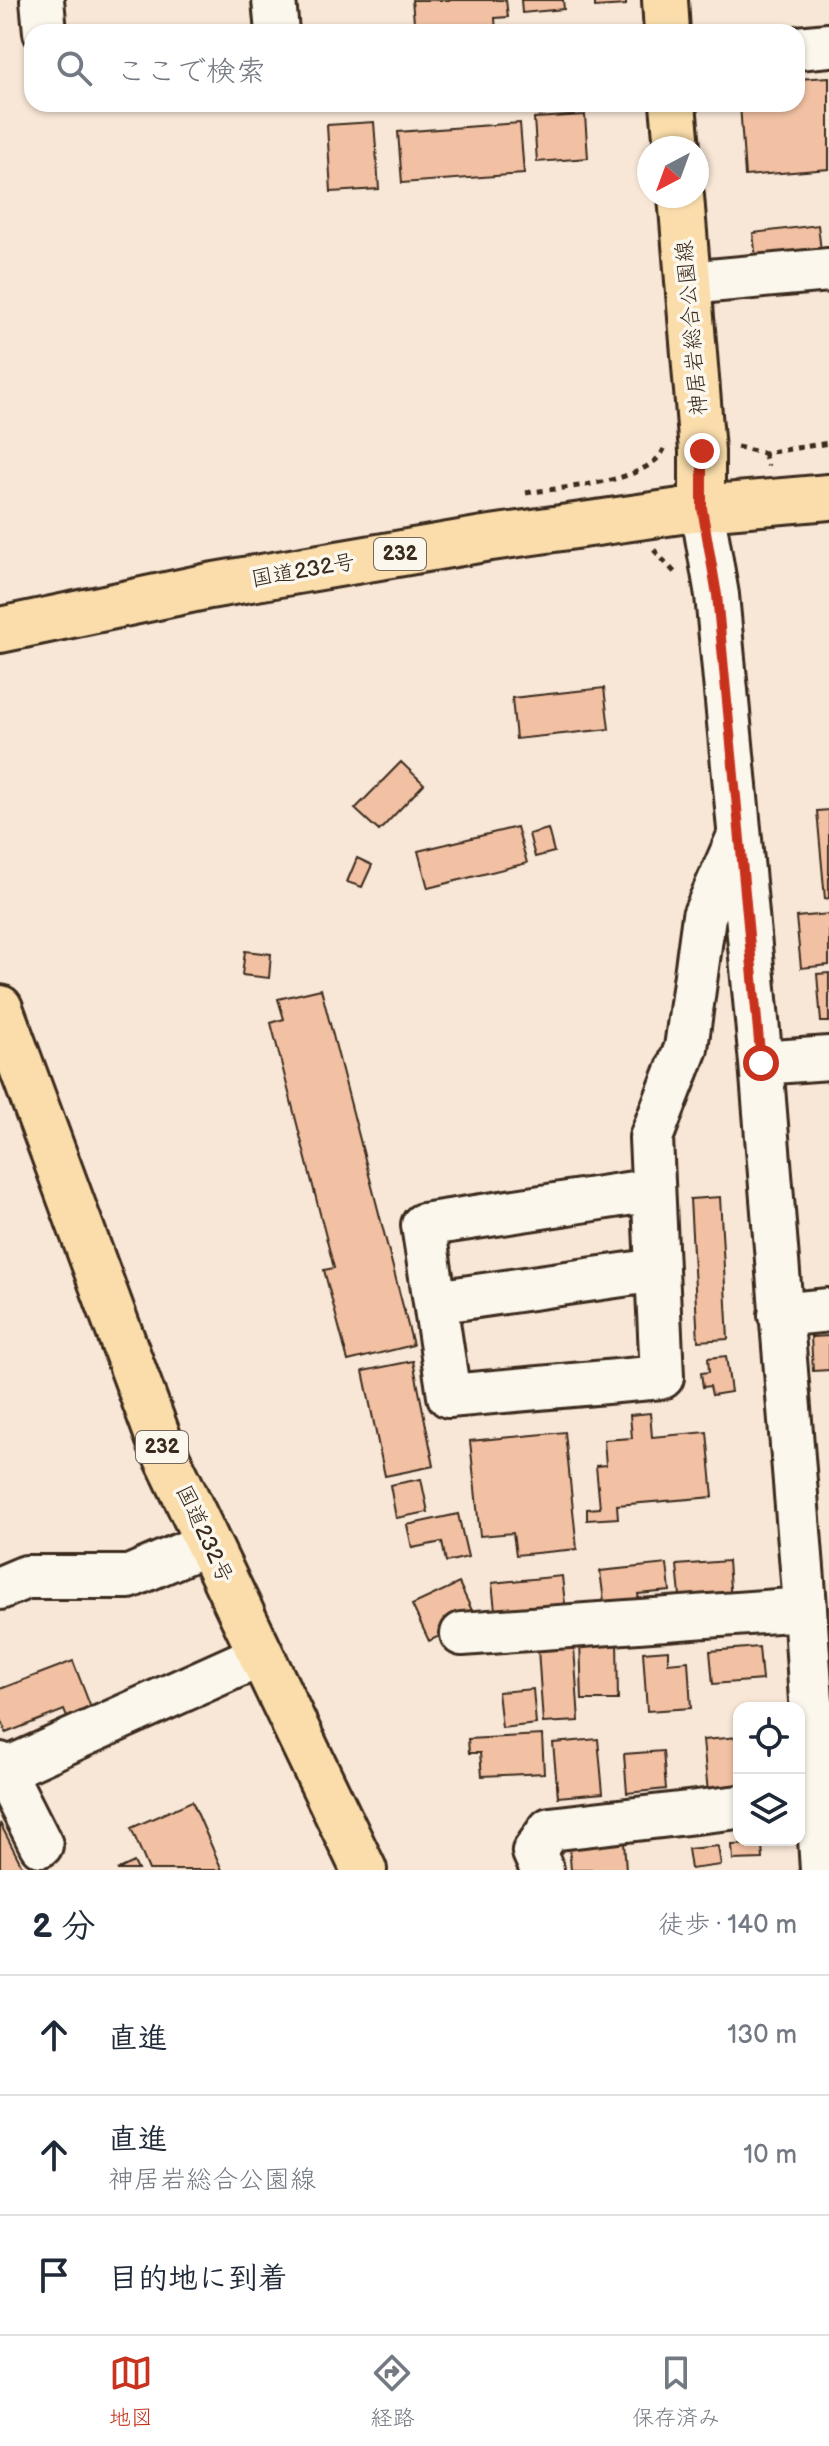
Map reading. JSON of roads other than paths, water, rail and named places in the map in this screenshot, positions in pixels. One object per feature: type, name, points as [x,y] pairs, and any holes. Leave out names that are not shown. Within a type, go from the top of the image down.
[{"type":"main road","points":[[665,0],[666,24]]},
{"type":"main road","points":[[674,112],[676,136]]},
{"type":"main road","name":"神居岩総合公園線","points":[[682,208],[688,283],[676,451],[702,508]]},
{"type":"main road","name":"国道232号","points":[[702,508],[772,480],[829,471]]},
{"type":"main road","name":"国道232号","points":[[0,630],[209,586],[484,539],[702,508],[829,497]]},
{"type":"main road","name":"国道232号","points":[[0,1008],[161,1445],[364,1870]]},
{"type":"street","points":[[42,0],[44,24]]},
{"type":"street","points":[[274,0],[276,24]]},
{"type":"street","points":[[805,47],[829,45]]},
{"type":"street","points":[[688,283],[829,270]]},
{"type":"street","points":[[702,508],[717,595],[761,1063],[780,1315],[812,1598],[807,1800],[822,1870]]},
{"type":"street","points":[[653,1190],[423,1225],[449,1396],[662,1377],[651,1138],[686,1048],[704,916],[740,833]]},
{"type":"street","points":[[761,1063],[829,1058]]},
{"type":"street","points":[[435,1302],[657,1270]]},
{"type":"street","points":[[780,1315],[829,1310]]},
{"type":"street","points":[[9,1573],[129,1577],[208,1543]]},
{"type":"street","points":[[462,1634],[812,1598]]},
{"type":"street","points":[[41,1845],[2,1768],[261,1655]]},
{"type":"street","points":[[542,1870],[534,1852],[550,1829],[733,1808]]}]
